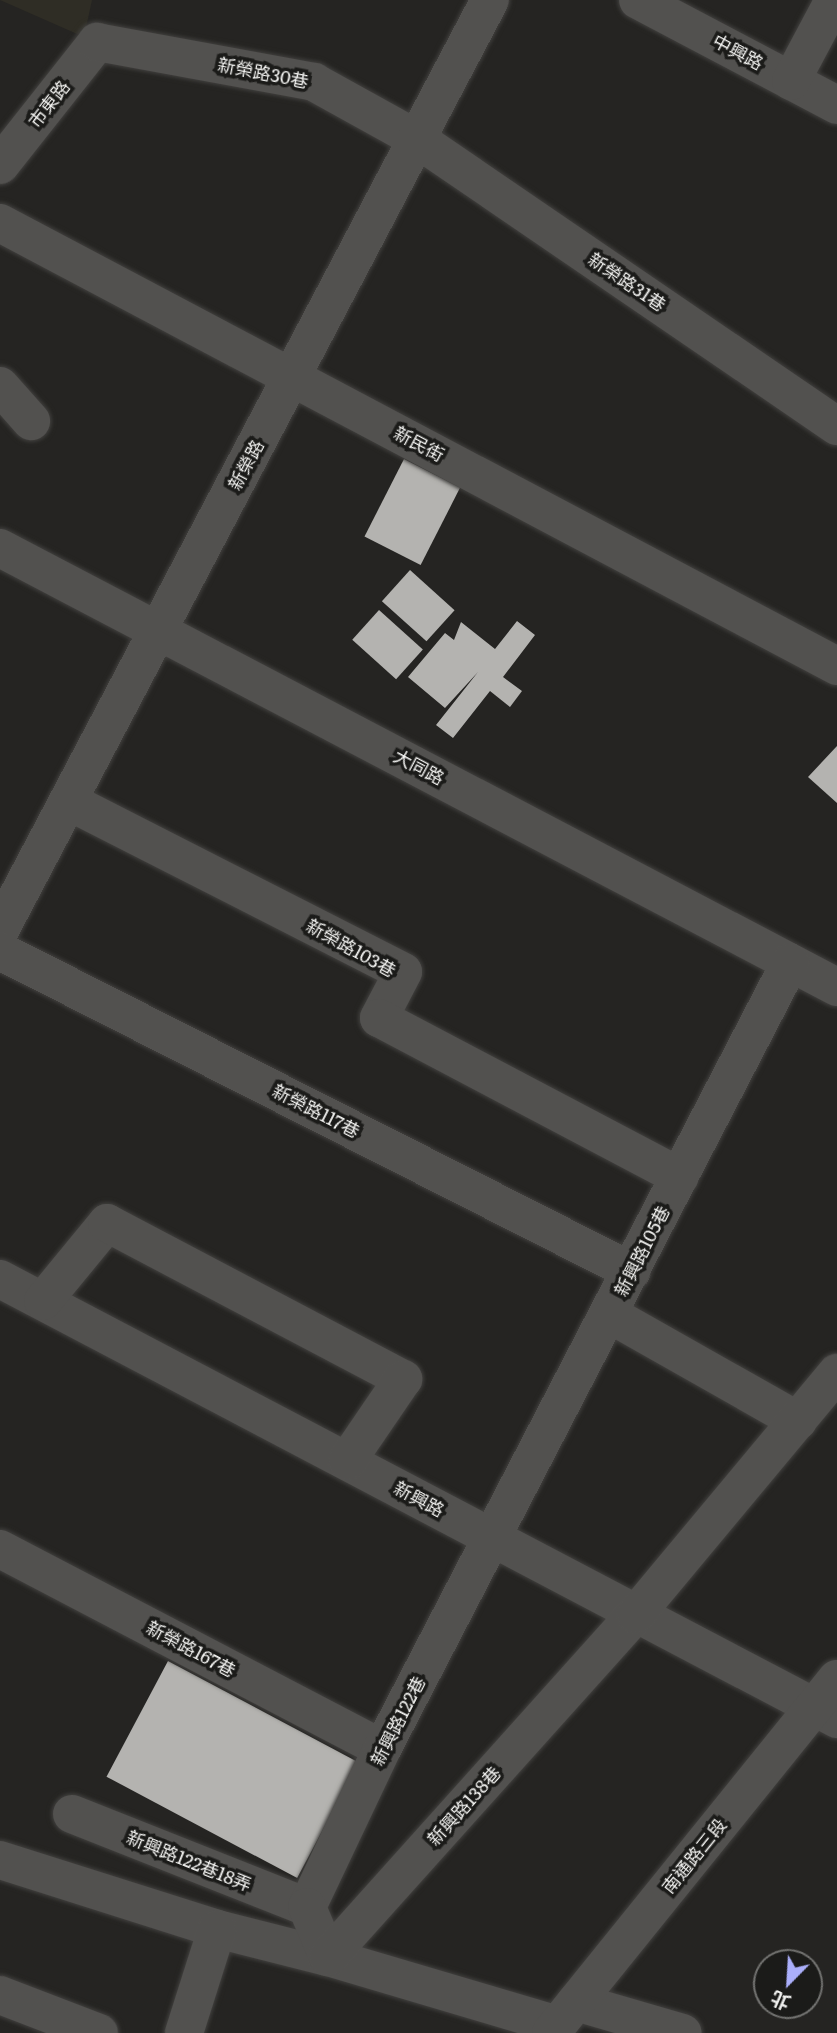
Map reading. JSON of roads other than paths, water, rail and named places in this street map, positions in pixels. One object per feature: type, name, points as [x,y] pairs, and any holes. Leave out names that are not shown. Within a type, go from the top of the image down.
[{"type":"street","name":"新榮路","points":[[0,930],[490,0]]},
{"type":"street","name":"中興路","points":[[638,0],[837,105]]},
{"type":"street","points":[[791,81],[834,0]]},
{"type":"street","name":"新榮路30巷","points":[[97,42],[314,82],[417,139]]},
{"type":"street","name":"市東路","points":[[0,165],[97,42]]},
{"type":"street","name":"新榮路31巷","points":[[417,139],[836,422]]},
{"type":"street","name":"新民街","points":[[0,223],[837,666]]},
{"type":"street","points":[[0,386],[31,421]]},
{"type":"street","name":"大同路","points":[[0,548],[837,987]]},
{"type":"street","name":"新榮路103巷","points":[[68,801],[403,972],[379,1018],[680,1177]]},
{"type":"street","name":"新榮路117巷","points":[[0,951],[631,1271]]},
{"type":"street","name":"新興路105巷","points":[[494,1538],[790,963]]},
{"type":"street","points":[[43,1301],[107,1223],[402,1379],[347,1461]]},
{"type":"street","name":"新興路","points":[[0,1279],[636,1614],[829,1702]]},
{"type":"street","points":[[609,1314],[798,1421]]},
{"type":"street","name":"新興路138巷","points":[[328,1957],[636,1614],[837,1373]]},
{"type":"street","name":"新興路122巷","points":[[307,1907],[382,1749],[494,1538]]},
{"type":"street","name":"新榮路167巷","points":[[0,1549],[382,1749]]},
{"type":"street","name":"南通路三段","points":[[561,2020],[829,1702]]},
{"type":"street","name":"新興路122巷18弄","points":[[72,1814],[307,1907]]},
{"type":"street","points":[[0,1860],[217,1929],[561,2020],[683,2033]]},
{"type":"street","points":[[307,1907],[328,1957]]},
{"type":"street","points":[[184,2033],[217,1929]]},
{"type":"street","points":[[0,1994],[99,2033]]}]
